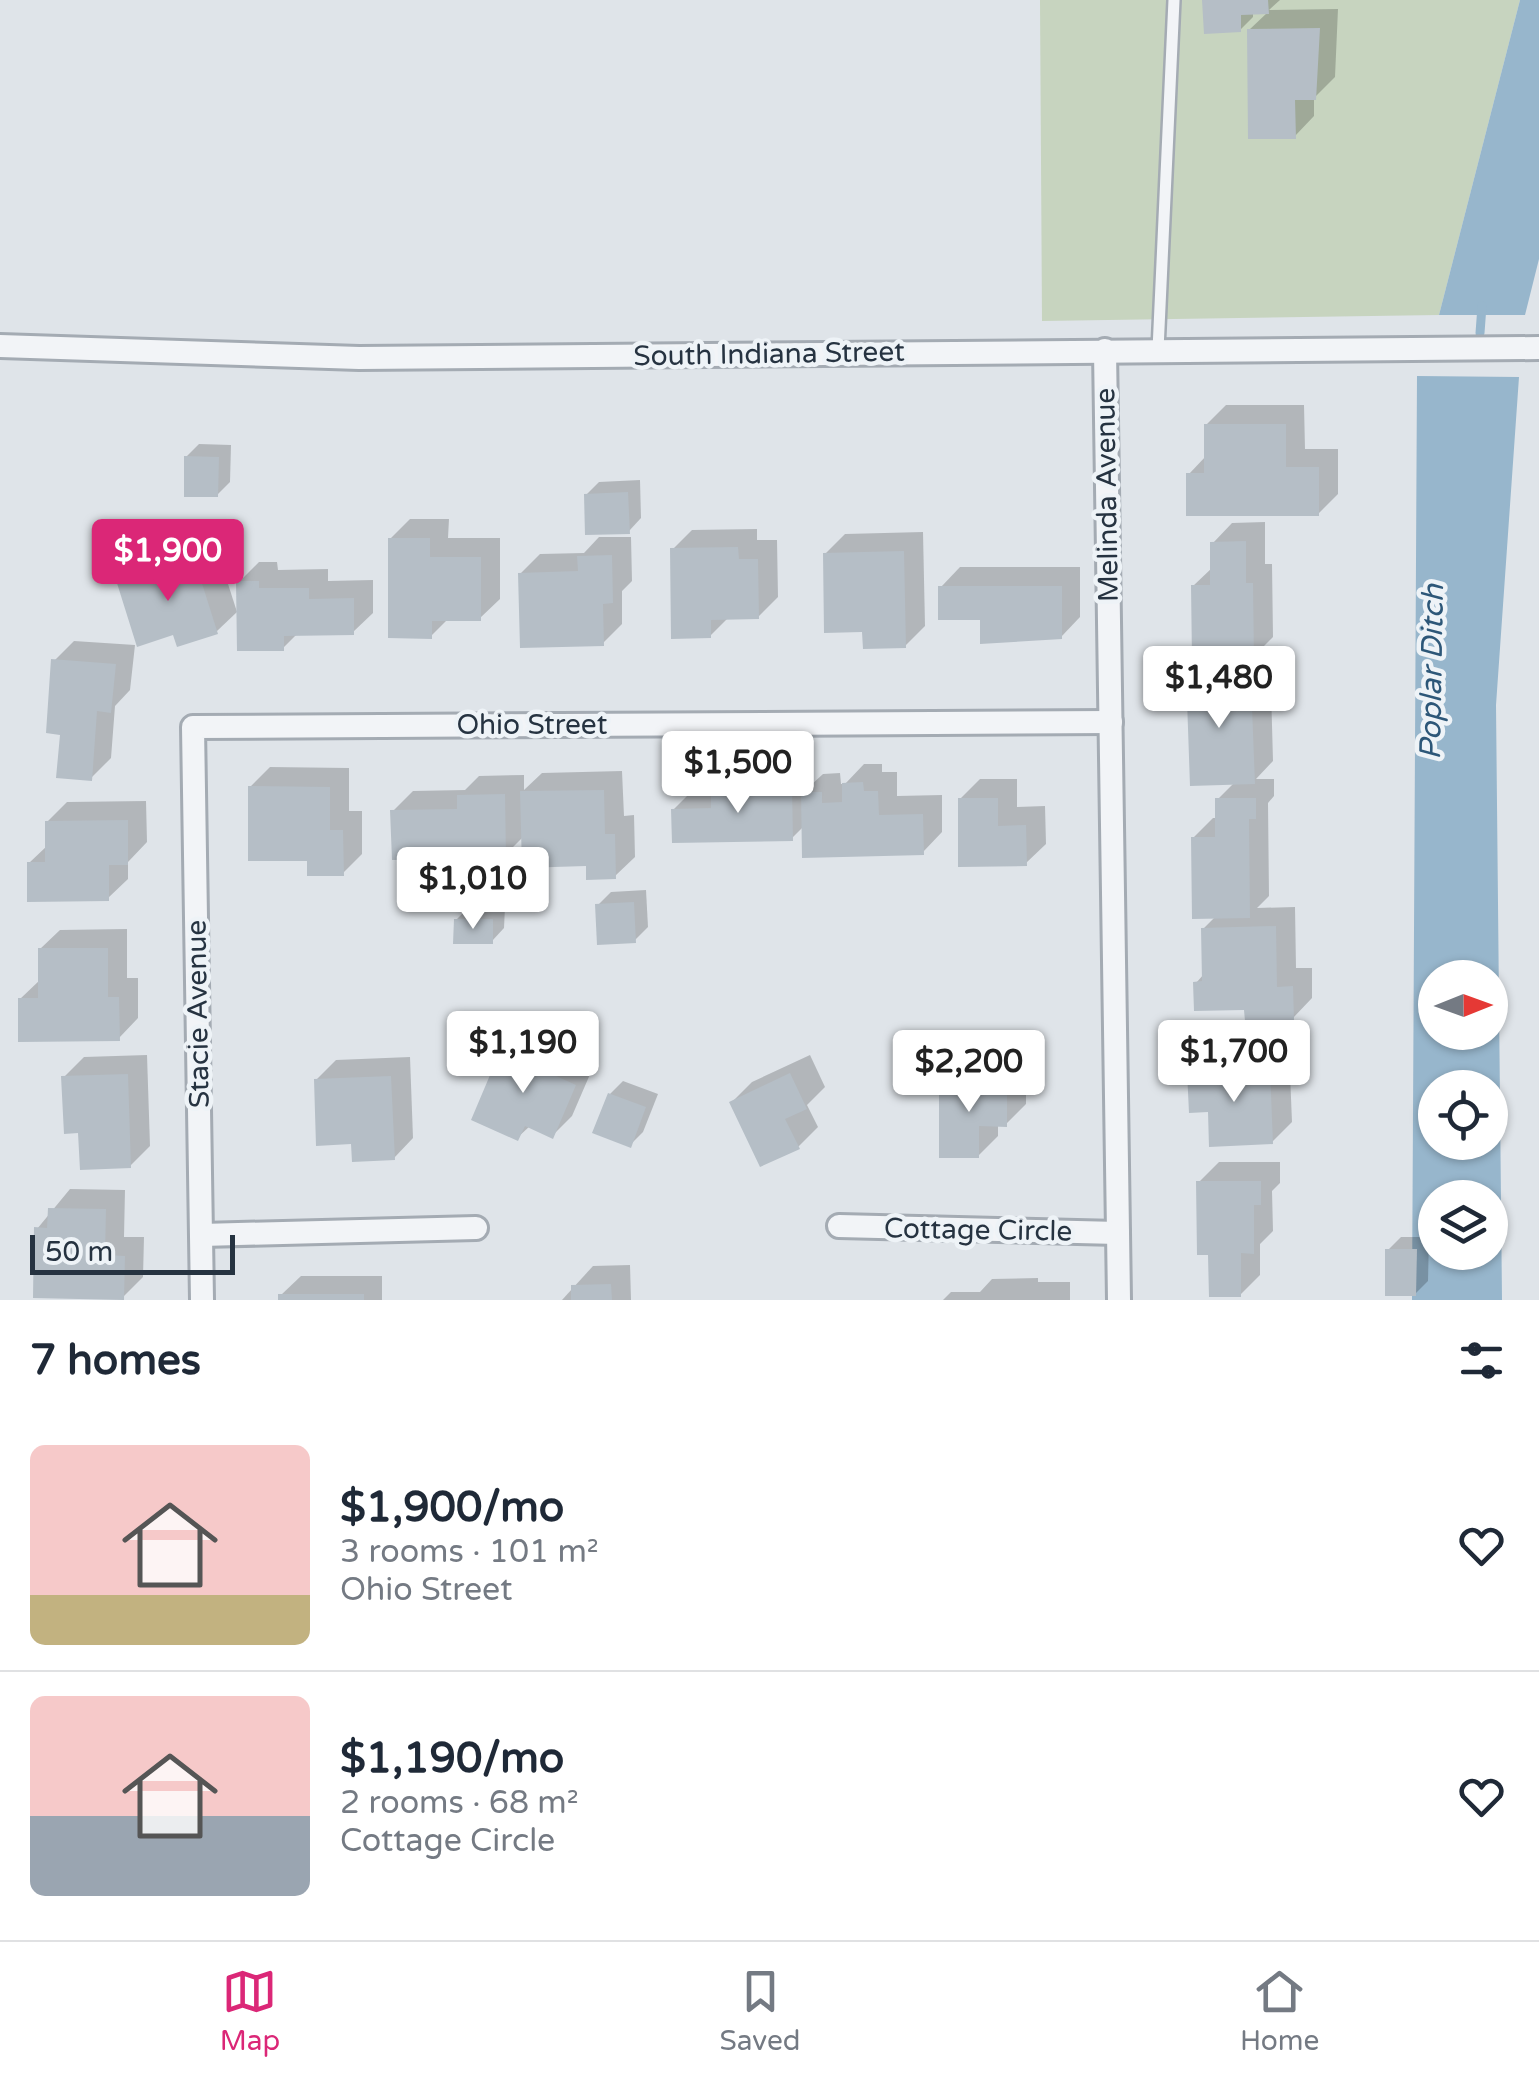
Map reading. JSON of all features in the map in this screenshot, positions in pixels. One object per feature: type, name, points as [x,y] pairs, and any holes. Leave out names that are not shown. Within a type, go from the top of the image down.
[{"type":"street","name":"South Indiana Street","points":[[0,346],[359,358],[1539,348]]},
{"type":"street","name":"Melinda Avenue","points":[[1105,350],[1119,1300]]},
{"type":"street","name":"Ohio Street","points":[[193,728],[1110,722]]},
{"type":"street","name":"Stacie Avenue","points":[[193,728],[202,1300]]},
{"type":"street","name":"Cottage Circle","points":[[839,1226],[1118,1233]]},
{"type":"street","points":[[202,1235],[476,1228]]},
{"type":"lane","points":[[1158,350],[1174,0]]},
{"type":"green space","points":[[1040,0],[1520,0],[1439,315],[1042,321]]},
{"type":"water","points":[[1520,0],[1539,0],[1539,259],[1525,315],[1439,315]]},
{"type":"water","points":[[1417,376],[1519,377],[1496,705],[1499,960],[1418,960],[1418,1050],[1499,1050],[1500,1070],[1418,1070],[1418,1160],[1501,1160],[1501,1180],[1418,1180],[1418,1270],[1502,1270],[1502,1300],[1412,1300]]},
{"type":"building","points":[[1202,0],[1268,0],[1269,14],[1241,15],[1241,32],[1204,34]]},
{"type":"building","points":[[1320,28],[1316,100],[1295,100],[1296,139],[1248,139],[1247,29]]},
{"type":"building","points":[[1204,424],[1286,424],[1286,467],[1319,467],[1319,516],[1186,516],[1186,473],[1204,473]]},
{"type":"building","points":[[184,456],[219,457],[218,497],[184,497]]},
{"type":"building","points":[[628,492],[630,534],[585,535],[584,494]]},
{"type":"building","points":[[388,538],[430,538],[430,557],[481,557],[481,621],[432,621],[432,639],[388,638]]},
{"type":"building","points":[[1246,541],[1246,583],[1253,583],[1254,659],[1192,660],[1191,585],[1210,585],[1210,542]]},
{"type":"building","points":[[738,547],[739,559],[758,559],[759,619],[711,620],[711,638],[671,639],[670,548]]},
{"type":"building","points":[[904,551],[906,648],[863,649],[862,632],[824,633],[823,553]]},
{"type":"building","points":[[193,555],[218,634],[177,647],[173,635],[137,647],[116,580]]},
{"type":"building","points":[[612,555],[613,603],[603,604],[604,646],[520,648],[518,573],[578,571],[577,556]]},
{"type":"building","points":[[236,581],[259,581],[259,588],[309,588],[309,599],[354,598],[354,635],[284,636],[284,651],[237,651]]},
{"type":"building","points":[[938,586],[1062,586],[1062,639],[980,644],[980,620],[938,620]]},
{"type":"building","points":[[51,659],[116,664],[111,713],[97,711],[92,781],[56,778],[60,735],[46,733]]},
{"type":"building","points":[[1237,670],[1238,708],[1252,707],[1255,784],[1190,786],[1186,671]]},
{"type":"building","points":[[863,782],[864,791],[878,791],[879,815],[923,814],[924,855],[802,858],[801,792],[822,792],[822,803],[842,802],[842,783]]},
{"type":"building","points":[[711,784],[792,786],[793,841],[672,843],[671,809],[711,808]]},
{"type":"building","points":[[248,786],[330,787],[330,830],[343,830],[344,876],[307,876],[307,861],[248,861]]},
{"type":"building","points":[[604,790],[605,834],[615,834],[616,879],[586,880],[586,866],[522,868],[520,791]]},
{"type":"building","points":[[505,794],[506,858],[392,860],[390,810],[457,809],[457,795]]},
{"type":"building","points":[[958,798],[998,798],[998,826],[1026,825],[1027,866],[958,867]]},
{"type":"building","points":[[1215,798],[1256,798],[1256,819],[1249,819],[1250,918],[1192,919],[1191,837],[1215,837]]},
{"type":"building","points":[[128,820],[128,865],[109,865],[109,901],[27,902],[27,862],[45,862],[45,821]]},
{"type":"building","points":[[634,902],[636,943],[597,945],[595,904]]},
{"type":"building","points":[[454,919],[493,919],[493,944],[453,944]]},
{"type":"building","points":[[1276,926],[1277,987],[1293,986],[1294,1020],[1245,1021],[1244,1010],[1194,1011],[1193,982],[1202,981],[1201,928]]},
{"type":"building","points":[[38,948],[108,948],[108,997],[119,997],[120,1041],[18,1042],[18,998],[38,998]]},
{"type":"building","points":[[504,1042],[550,1062],[545,1071],[576,1085],[553,1139],[525,1126],[518,1141],[471,1120]]},
{"type":"building","points":[[1270,1068],[1273,1144],[1209,1147],[1208,1112],[1189,1113],[1187,1071]]},
{"type":"building","points":[[790,1073],[807,1109],[785,1119],[800,1149],[760,1167],[729,1102]]},
{"type":"building","points":[[128,1074],[131,1168],[80,1170],[78,1133],[64,1134],[61,1076]]},
{"type":"building","points":[[391,1076],[395,1160],[352,1162],[351,1144],[316,1146],[314,1079]]},
{"type":"building","points":[[939,1082],[1007,1082],[1007,1127],[979,1126],[979,1158],[939,1158]]},
{"type":"building","points":[[608,1093],[646,1107],[631,1148],[592,1133]]},
{"type":"building","points":[[1196,1181],[1261,1181],[1261,1205],[1254,1205],[1254,1254],[1241,1253],[1241,1297],[1209,1297],[1208,1255],[1197,1255]]},
{"type":"building","points":[[48,1208],[106,1209],[105,1255],[125,1256],[124,1300],[33,1298],[34,1227],[47,1228]]},
{"type":"building","points":[[1385,1249],[1417,1249],[1416,1296],[1385,1296]]},
{"type":"building","points":[[611,1284],[612,1300],[571,1300],[571,1285]]},
{"type":"building","points":[[278,1294],[364,1294],[364,1300],[278,1300]]},
{"type":"waterway","name":"Poplar Ditch","points":[[1480,333],[1482,306]]}]
